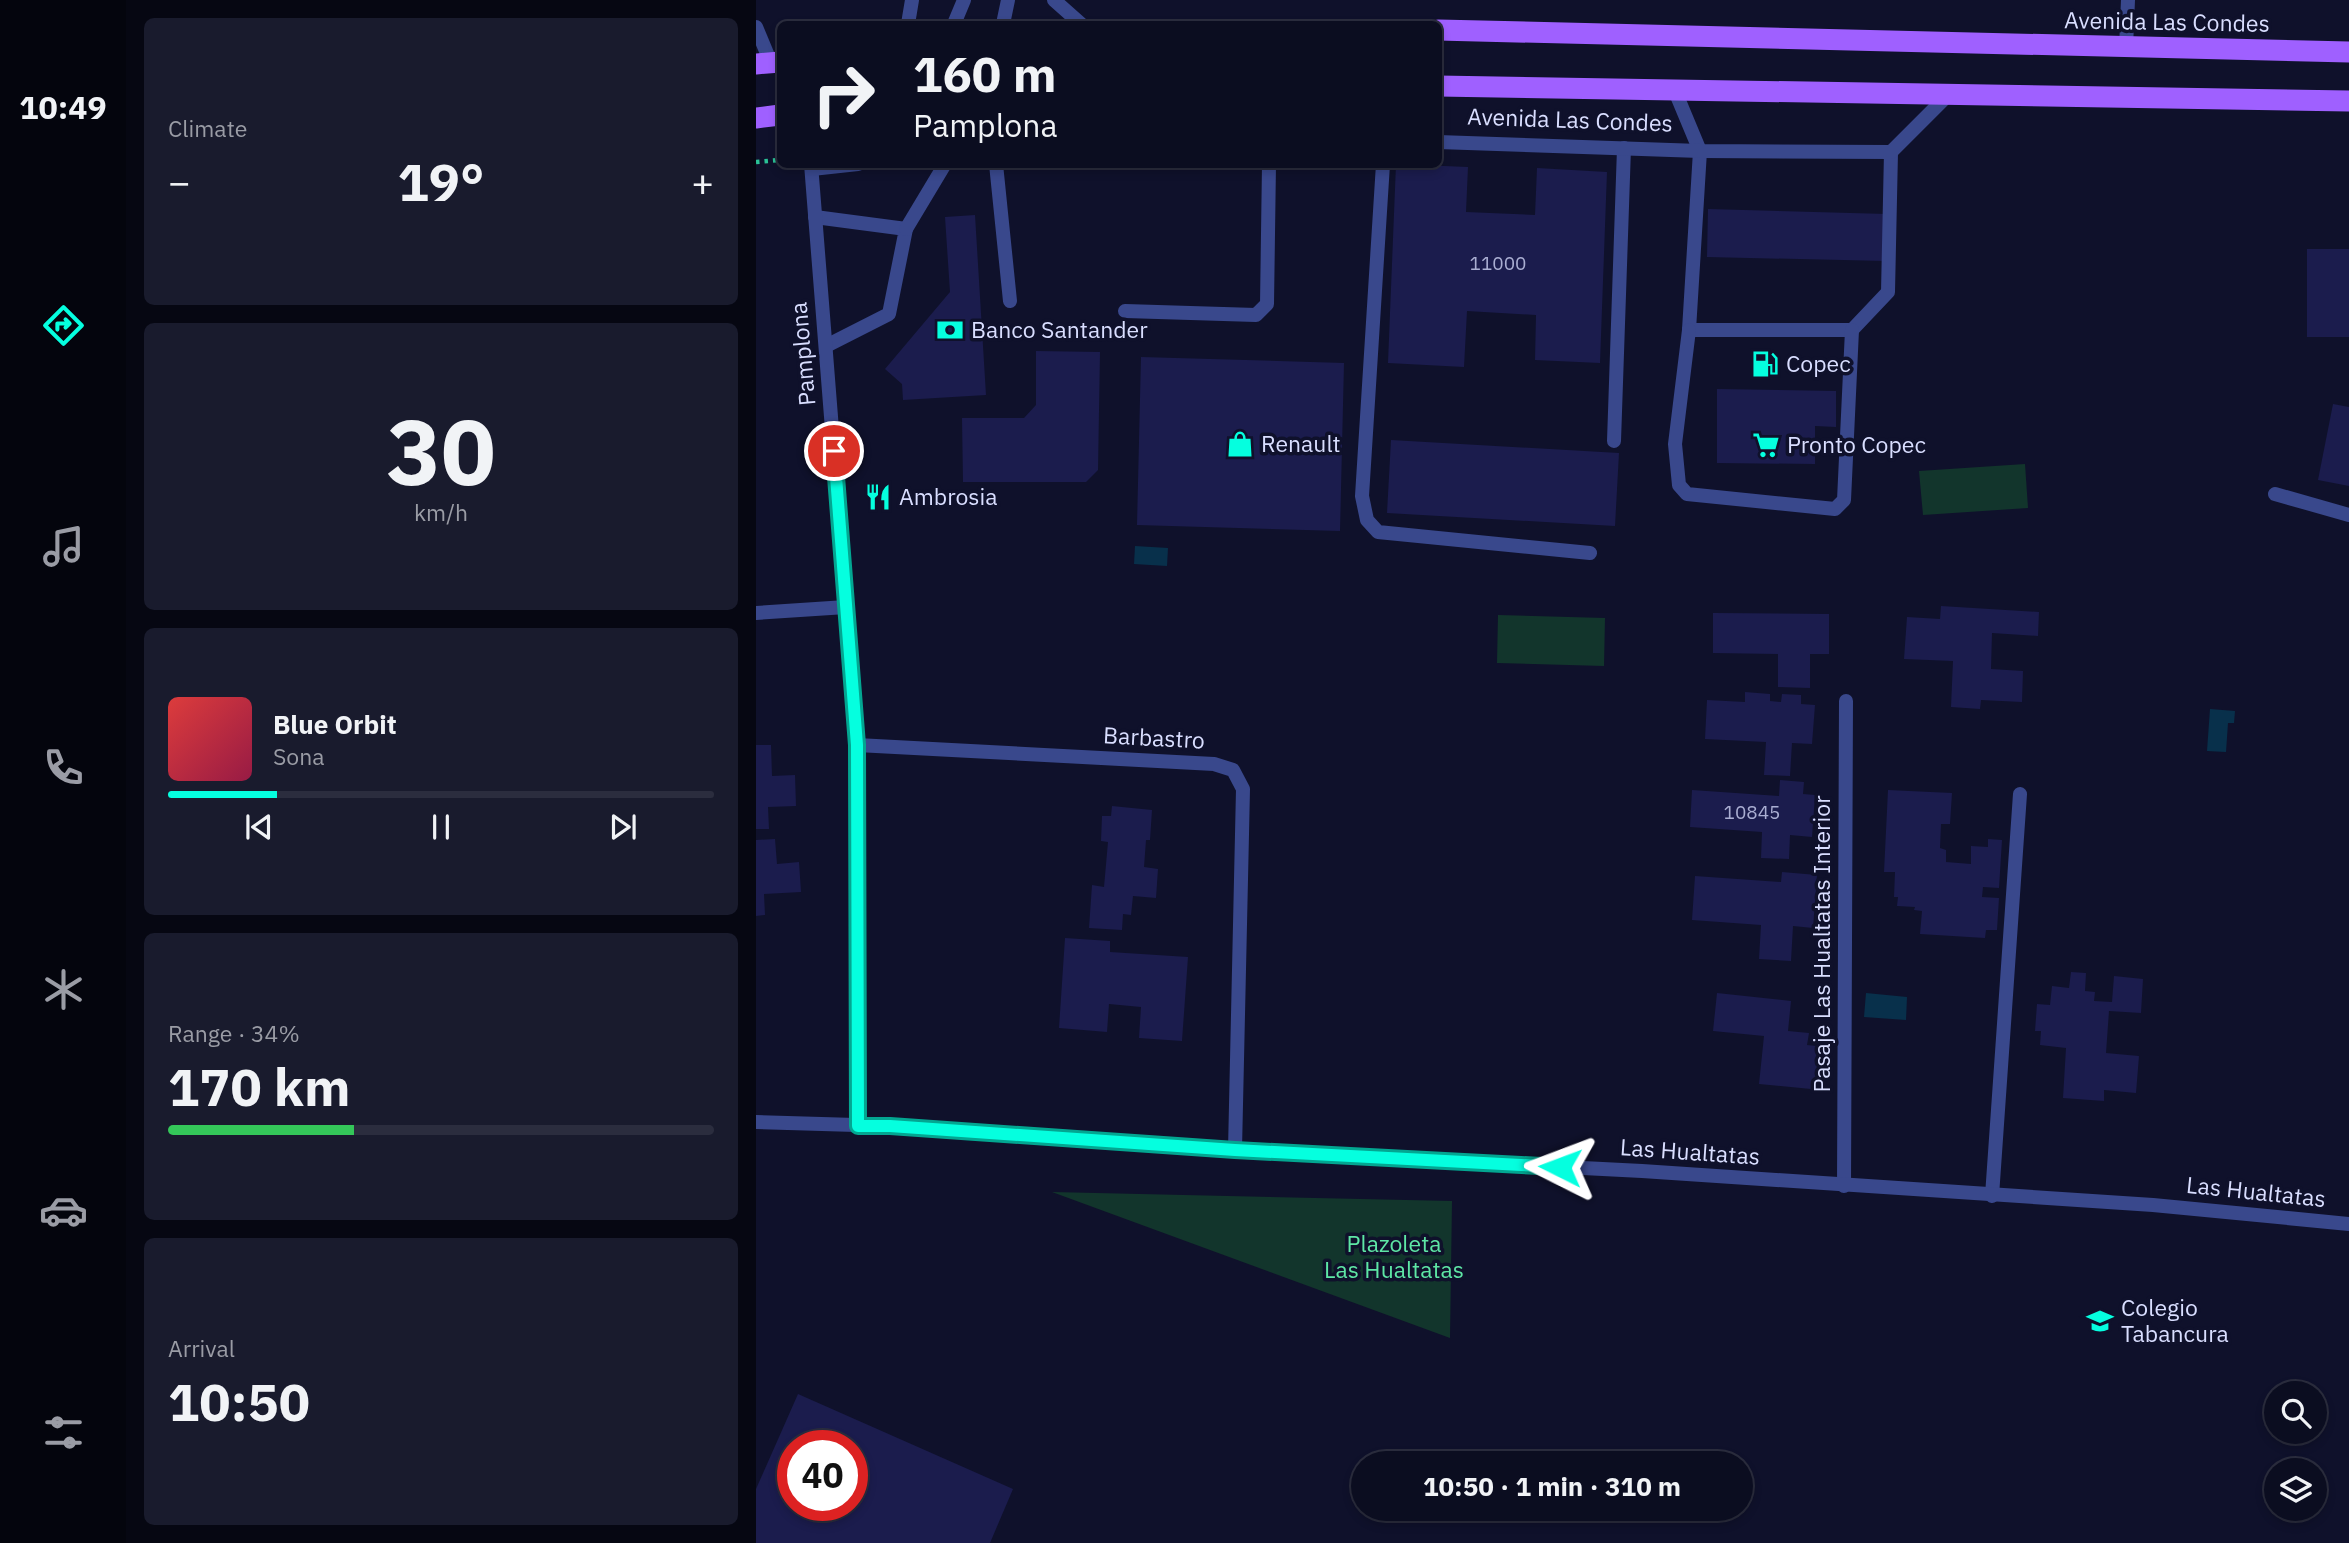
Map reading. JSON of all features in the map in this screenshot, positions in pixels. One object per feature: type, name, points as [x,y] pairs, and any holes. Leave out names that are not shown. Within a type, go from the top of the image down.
[{"type":"main road","name":"Avenida Las Condes","points":[[1442,30],[2349,52]]},
{"type":"main road","name":"Avenida Las Condes","points":[[1442,86],[2349,101]]},
{"type":"main road","points":[[756,118],[777,116]]},
{"type":"street","points":[[908,21],[912,0]]},
{"type":"street","points":[[955,21],[964,0]]},
{"type":"street","points":[[1004,21],[1009,0]]},
{"type":"street","points":[[1054,0],[1078,21]]},
{"type":"street","points":[[2126,48],[2128,0]]},
{"type":"street","points":[[756,27],[769,63]]},
{"type":"street","name":"Avenida Las Condes","points":[[1675,91],[1700,151]]},
{"type":"street","points":[[1700,151],[1689,330],[1675,444],[1679,485],[1687,494],[1835,509],[1844,500],[1852,330],[1888,292],[1891,152],[1947,96]]},
{"type":"street","name":"Avenida Las Condes","points":[[1442,142],[1700,151],[1891,152]]},
{"type":"street","points":[[1614,441],[1624,148]]},
{"type":"street","name":"Pamplona","points":[[811,168],[857,745],[858,1126]]},
{"type":"street","points":[[825,346],[889,314],[906,229],[944,168]]},
{"type":"street","points":[[996,168],[1010,301]]},
{"type":"street","points":[[1125,311],[1256,315],[1267,304],[1269,168]]},
{"type":"street","points":[[1383,168],[1362,496],[1367,520],[1378,532],[1590,553]]},
{"type":"street","points":[[815,217],[906,229]]},
{"type":"street","points":[[1689,330],[1852,330]]},
{"type":"street","points":[[2275,494],[2349,515]]},
{"type":"street","points":[[756,613],[846,607]]},
{"type":"street","name":"Pasaje Las Hualtatas Interior","points":[[1844,1186],[1846,701]]},
{"type":"street","name":"Barbastro","points":[[857,745],[1214,764],[1233,771],[1243,789],[1235,1150]]},
{"type":"street","points":[[1992,1196],[2020,794]]},
{"type":"street","name":"Las Hualtatas","points":[[756,1122],[890,1126],[1235,1150],[1628,1170],[2153,1205],[2349,1224]]},
{"type":"path","points":[[756,162],[777,160]]},
{"type":"green space","points":[[2025,464],[2028,508],[1923,515],[1919,471]]},
{"type":"green space","points":[[1498,615],[1605,618],[1604,666],[1497,663]]},
{"type":"green space","name":"Plazoleta Las Hualtatas","points":[[1052,1192],[1452,1201],[1450,1338]]},
{"type":"water","points":[[1135,546],[1168,548],[1167,566],[1134,564]]},
{"type":"water","points":[[2210,709],[2235,711],[2234,723],[2228,723],[2226,752],[2207,751]]},
{"type":"water","points":[[1866,993],[1907,997],[1906,1020],[1864,1017]]},
{"type":"building","points":[[1468,167],[1466,212],[1535,215],[1537,168],[1607,172],[1600,363],[1535,360],[1536,315],[1467,311],[1464,367],[1388,363],[1396,168]]},
{"type":"building","points":[[1708,209],[1887,214],[1886,261],[1707,257]]},
{"type":"building","name":"Banco Santander","points":[[975,215],[986,395],[903,400],[902,384],[885,369],[950,292],[945,217]]},
{"type":"building","points":[[2307,249],[2349,249],[2349,337],[2307,337]]},
{"type":"building","points":[[1036,351],[1100,352],[1098,470],[1086,482],[963,482],[962,418],[1024,418],[1036,405]]},
{"type":"building","name":"Renault","points":[[1141,357],[1344,363],[1340,531],[1137,525]]},
{"type":"building","name":"Pronto Copec","points":[[1717,389],[1836,391],[1836,427],[1815,426],[1815,464],[1717,463]]},
{"type":"building","points":[[2333,404],[2349,407],[2349,486],[2318,480]]},
{"type":"building","points":[[1391,440],[1619,453],[1615,526],[1387,513]]},
{"type":"building","points":[[1941,606],[2039,612],[2038,636],[1992,633],[1991,669],[2023,671],[2022,702],[1981,700],[1980,709],[1951,707],[1953,661],[1904,659],[1907,617],[1940,619]]},
{"type":"building","points":[[1713,613],[1829,614],[1829,654],[1810,654],[1810,688],[1778,687],[1778,654],[1713,653]]},
{"type":"building","points":[[1745,692],[1770,694],[1770,701],[1781,702],[1782,694],[1801,695],[1801,704],[1815,705],[1812,744],[1792,743],[1790,776],[1764,775],[1766,742],[1705,739],[1707,700],[1745,702]]},
{"type":"building","points":[[756,745],[771,745],[772,776],[795,775],[796,806],[768,807],[769,829],[756,829]]},
{"type":"building","points":[[1780,780],[1804,782],[1803,794],[1815,795],[1812,837],[1790,835],[1789,859],[1761,858],[1762,832],[1690,827],[1692,790],[1779,796]]},
{"type":"building","points":[[1888,790],[1952,793],[1950,824],[1941,824],[1940,848],[1946,850],[1946,862],[1971,864],[1971,846],[1988,847],[1988,839],[2002,840],[1999,888],[1983,887],[1982,897],[1999,898],[1997,930],[1986,930],[1985,938],[1920,934],[1922,911],[1914,910],[1915,907],[1897,906],[1898,897],[1894,897],[1895,872],[1884,872]]},
{"type":"building","points":[[1112,806],[1152,810],[1150,840],[1146,840],[1144,867],[1158,869],[1156,898],[1133,896],[1131,915],[1123,914],[1122,930],[1089,928],[1092,885],[1104,887],[1108,842],[1101,841],[1102,816],[1111,816]]},
{"type":"building","points":[[775,839],[777,864],[799,862],[801,892],[764,894],[765,915],[756,916],[756,840]]},
{"type":"building","points":[[1782,872],[1817,875],[1813,928],[1793,926],[1791,961],[1759,959],[1761,925],[1692,920],[1695,876],[1781,882]]},
{"type":"building","points":[[1065,938],[1110,941],[1110,952],[1188,957],[1182,1041],[1139,1038],[1141,1007],[1109,1004],[1107,1032],[1059,1028]]},
{"type":"building","points":[[2071,972],[2086,973],[2085,991],[2095,992],[2094,1001],[2112,1002],[2114,976],[2143,979],[2141,1013],[2109,1011],[2106,1053],[2139,1056],[2136,1093],[2104,1090],[2104,1101],[2063,1098],[2066,1048],[2040,1045],[2041,1031],[2035,1031],[2037,1004],[2050,1005],[2052,986],[2069,988]]},
{"type":"building","points":[[1717,993],[1791,1001],[1788,1031],[1809,1033],[1807,1045],[1825,1047],[1821,1090],[1759,1084],[1764,1036],[1713,1031]]},
{"type":"building","points":[[798,1394],[1013,1489],[990,1543],[756,1543],[756,1489],[777,1442],[777,1521],[868,1521],[868,1430],[782,1430]]},
{"type":"place","name":"Banco Santander","points":[[950,330]]},
{"type":"place","name":"Copec","points":[[1765,364]]},
{"type":"place","name":"Renault","points":[[1240,444]]},
{"type":"place","name":"Pronto Copec","points":[[1766,445]]},
{"type":"place","name":"Ambrosia","points":[[878,497]]},
{"type":"place","name":"Colegio Tabancura","points":[[2100,1321]]},
{"type":"route","points":[[834,451],[857,745],[858,1126],[1560,1167]]}]
